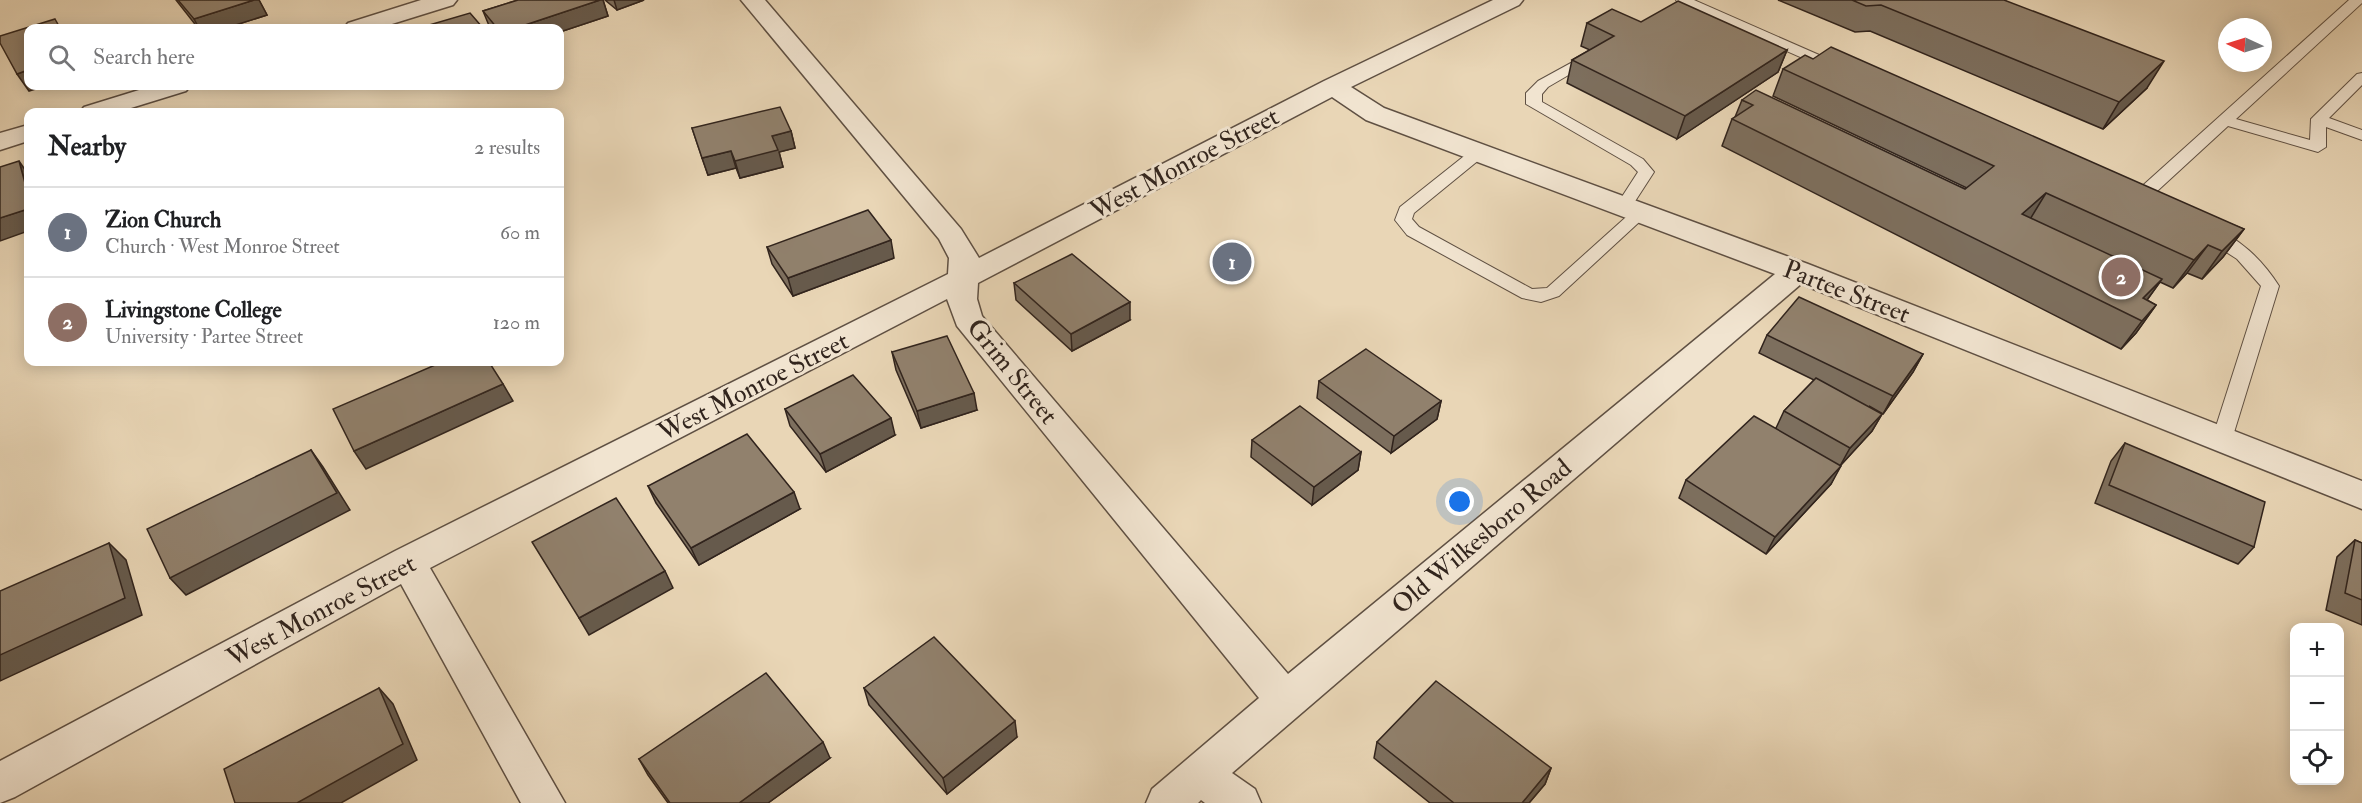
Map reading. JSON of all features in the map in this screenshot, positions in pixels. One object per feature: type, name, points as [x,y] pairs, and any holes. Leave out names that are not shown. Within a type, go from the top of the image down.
[{"type":"street","points":[[369,24],[445,0]]},
{"type":"street","name":"Grim Street","points":[[753,0],[951,235],[964,258],[962,299],[968,319],[1285,700]]},
{"type":"street","name":"West Monroe Street","points":[[0,783],[408,562],[1502,1]]},
{"type":"street","name":"Partee Street","points":[[1333,86],[1375,114],[1797,271],[2362,495]]},
{"type":"street","points":[[106,108],[164,90]]},
{"type":"street","points":[[0,142],[24,134]]},
{"type":"street","name":"Old Wilkesboro Road","points":[[1167,803],[1285,700],[1797,271]]},
{"type":"street","points":[[408,562],[544,803]]},
{"type":"street","points":[[1200,775],[1240,803]]},
{"type":"lane","points":[[2157,210],[2131,198],[2224,120],[2357,0]]},
{"type":"lane","points":[[1682,3],[1855,76]]},
{"type":"lane","points":[[1479,152],[1406,211],[1403,220],[1413,231],[1528,294],[1541,296],[1553,292],[1633,209],[1646,172],[1637,162],[1534,104],[1534,93],[1543,84],[1596,53]]},
{"type":"lane","points":[[2224,120],[2318,147],[2319,118],[2362,77]]},
{"type":"lane","points":[[2319,118],[2362,135]]},
{"type":"lane","points":[[2199,229],[2237,250],[2260,268],[2270,286],[2268,301],[2222,439]]},
{"type":"building","points":[[178,0],[254,0],[194,19]]},
{"type":"building","points":[[518,0],[600,0],[528,24],[494,24],[483,11]]},
{"type":"building","points":[[1852,0],[2004,0],[2164,61],[2119,102],[1881,5],[1866,6]]},
{"type":"building","points":[[1678,1],[1787,50],[1685,116],[1572,60],[1614,36],[1587,23],[1612,9],[1641,22]]},
{"type":"building","points":[[470,13],[480,24],[433,24]]},
{"type":"building","points":[[55,19],[58,24],[39,24]]},
{"type":"building","points":[[24,29],[24,71],[17,74],[0,43],[0,36]]},
{"type":"building","points":[[1831,47],[2244,229],[2222,251],[2208,245],[2194,260],[2046,193],[2022,214],[2162,279],[2143,298],[2156,305],[2142,321],[1732,119],[1753,105],[1742,100],[1756,90],[1965,189],[1994,166],[1783,69],[1805,55],[1813,59]]},
{"type":"building","points":[[780,107],[791,131],[772,136],[778,150],[735,161],[731,151],[702,158],[692,128]]},
{"type":"building","points":[[19,161],[24,179],[24,210],[0,218],[0,167]]},
{"type":"building","points":[[868,210],[891,240],[788,278],[767,247]]},
{"type":"building","points":[[1072,254],[1130,302],[1071,334],[1014,283]]},
{"type":"building","points":[[1799,297],[1923,354],[1893,396],[1767,335]]},
{"type":"building","points":[[947,336],[974,393],[917,411],[892,352]]},
{"type":"building","points":[[1366,349],[1441,401],[1394,436],[1319,381]]},
{"type":"building","points":[[433,366],[492,366],[503,384],[354,451],[333,409]]},
{"type":"building","points":[[853,375],[891,418],[820,454],[785,409]]},
{"type":"building","points":[[1816,378],[1882,414],[1850,448],[1784,411]]},
{"type":"building","points":[[1300,406],[1361,452],[1314,487],[1252,440]]},
{"type":"building","points":[[1754,416],[1841,466],[1775,537],[1686,480]]},
{"type":"building","points":[[747,434],[794,492],[691,548],[648,486]]},
{"type":"building","points":[[2125,443],[2265,502],[2254,547],[2109,485]]},
{"type":"building","points":[[311,450],[337,493],[170,578],[147,529]]},
{"type":"building","points":[[616,498],[665,571],[579,618],[532,542]]},
{"type":"building","points":[[2355,540],[2362,543],[2362,600],[2345,593]]},
{"type":"building","points":[[109,543],[125,598],[0,655],[0,591]]},
{"type":"building","points":[[934,637],[1015,721],[943,778],[864,688]]},
{"type":"building","points":[[766,673],[823,742],[739,803],[670,803],[639,759]]},
{"type":"building","points":[[1436,681],[1551,768],[1522,803],[1454,803],[1377,742]]},
{"type":"building","points":[[379,688],[403,744],[297,803],[235,803],[224,769]]},
{"type":"place","name":"Zion Church","points":[[1232,262]]},
{"type":"place","name":"Livingstone College","points":[[2121,277]]}]
